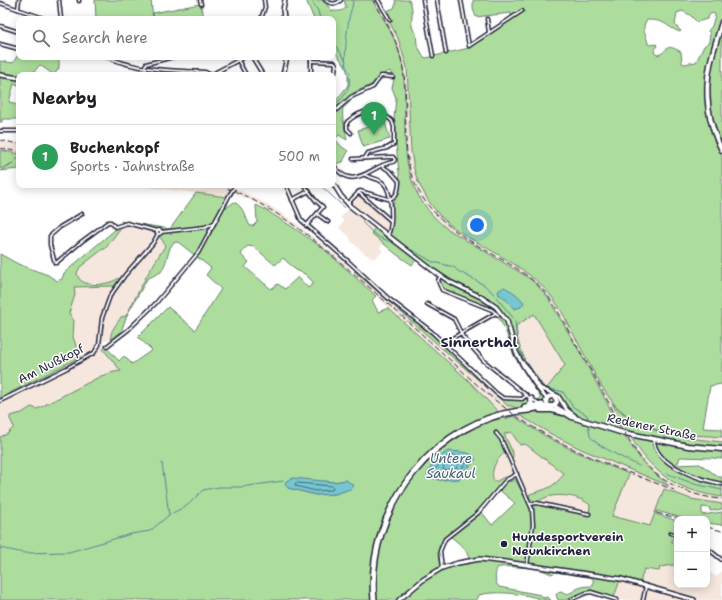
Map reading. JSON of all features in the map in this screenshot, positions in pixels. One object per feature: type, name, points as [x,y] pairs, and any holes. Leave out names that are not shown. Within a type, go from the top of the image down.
[{"type":"highway","points":[[374,600],[373,576],[381,533],[389,511],[404,486],[421,464],[438,448],[475,421],[510,409],[530,404],[539,404]]},
{"type":"main road","points":[[283,16],[284,0]]},
{"type":"main road","points":[[722,22],[710,66],[707,90],[711,120],[722,150]]},
{"type":"main road","points":[[284,72],[286,60]]},
{"type":"main road","points":[[0,75],[16,78]]},
{"type":"main road","points":[[336,188],[348,203],[392,240],[440,276],[481,297],[493,304],[500,311],[510,327],[516,352],[524,367],[547,401],[555,405],[557,400],[552,396],[547,401],[539,404]]},
{"type":"main road","points":[[539,404],[545,399],[540,390]]},
{"type":"main road","points":[[540,390],[558,396],[567,410],[579,419]]},
{"type":"main road","points":[[530,404],[547,401]]},
{"type":"main road","points":[[530,404],[566,414]]},
{"type":"main road","name":"Redener Straße","points":[[555,405],[579,419]]},
{"type":"main road","name":"Redener Straße","points":[[555,405],[566,414],[591,424],[620,432],[688,446],[722,449]]},
{"type":"main road","points":[[399,600],[434,572],[458,563],[480,559],[613,577],[694,600]]},
{"type":"street","points":[[18,9],[19,0]]},
{"type":"street","points":[[59,0],[61,16]]},
{"type":"street","points":[[200,0],[201,4]]},
{"type":"street","points":[[262,16],[265,7],[264,0]]},
{"type":"street","points":[[325,0],[332,4],[339,3],[342,0]]},
{"type":"street","points":[[378,0],[390,20]]},
{"type":"street","points":[[423,0],[433,56]]},
{"type":"street","points":[[437,0],[446,53]]},
{"type":"street","points":[[461,0],[469,46],[522,11]]},
{"type":"street","points":[[0,4],[38,16]]},
{"type":"street","points":[[487,19],[490,32]]},
{"type":"street","points":[[0,26],[16,31]]},
{"type":"street","points":[[0,44],[16,48]]},
{"type":"street","points":[[114,60],[120,63],[174,71],[206,72]]},
{"type":"street","points":[[145,66],[146,64],[161,60]]},
{"type":"street","points":[[218,71],[238,60],[244,72]]},
{"type":"street","points":[[254,60],[261,72]]},
{"type":"street","points":[[311,72],[311,61],[334,62],[336,64],[335,72]]},
{"type":"street","points":[[336,110],[351,97],[373,87],[381,76],[393,77]]},
{"type":"street","points":[[351,133],[346,129],[346,122],[366,111],[374,110],[392,121],[394,127],[394,144],[368,153],[365,158]]},
{"type":"street","points":[[0,132],[16,131]]},
{"type":"street","points":[[336,168],[341,174],[353,178],[365,175],[395,161],[393,157],[353,159]]},
{"type":"street","points":[[382,166],[391,172],[399,181],[396,194],[390,199]]},
{"type":"street","points":[[365,175],[384,184],[388,190],[391,205],[390,229],[388,236]]},
{"type":"street","points":[[107,346],[128,330],[161,298],[198,253],[234,188]]},
{"type":"street","points":[[287,188],[299,217],[306,226],[388,298],[444,343],[501,397],[522,399],[530,404],[539,404]]},
{"type":"street","points":[[306,188],[316,201],[323,207],[306,226]]},
{"type":"street","points":[[292,200],[309,191]]},
{"type":"street","points":[[348,203],[358,192],[362,191],[390,199]]},
{"type":"street","points":[[358,192],[390,220]]},
{"type":"street","points":[[82,214],[60,227],[50,236],[50,245],[56,263],[108,222],[111,222],[115,227],[127,223],[157,232],[205,227],[215,223]]},
{"type":"street","points":[[317,214],[328,222]]},
{"type":"street","points":[[205,227],[211,232]]},
{"type":"street","name":"Am Nußkopf","points":[[0,400],[67,368],[94,353],[99,345],[102,318],[110,296],[125,275],[153,243],[157,232]]},
{"type":"street","points":[[440,276],[438,282],[442,290],[492,310],[497,314],[444,343]]},
{"type":"street","points":[[427,304],[454,319],[461,333],[484,361],[530,404]]},
{"type":"street","points":[[496,433],[501,439],[533,513],[533,524],[527,565]]},
{"type":"street","points":[[654,439],[657,451],[672,465],[695,477],[722,484]]},
{"type":"street","points":[[442,568],[440,551],[445,539],[478,513],[506,480],[517,474]]},
{"type":"street","points":[[530,504],[537,503],[589,514]]},
{"type":"street","points":[[710,550],[722,560]]},
{"type":"street","points":[[644,600],[646,586]]},
{"type":"street","points":[[572,599],[591,592],[617,600]]},
{"type":"shaded area","points":[[372,0],[377,0],[386,15],[398,38],[405,59],[407,67],[412,157],[418,181],[428,200],[439,215],[454,228],[523,270],[544,288],[554,300],[611,400],[620,409],[637,421],[670,433],[722,437],[722,442],[686,438],[661,433],[634,422],[613,405],[637,449],[653,468],[667,479],[686,489],[722,497],[722,504],[691,499],[664,489],[650,527],[611,516],[629,474],[580,454],[552,440],[514,416],[505,419],[468,380],[352,274],[350,275],[354,271],[508,406],[513,406],[519,415],[581,449],[669,485],[645,465],[627,440],[578,349],[547,296],[534,282],[521,273],[446,228],[424,204],[413,184],[407,166],[394,40],[383,17]]},
{"type":"shaded area","points":[[0,140],[16,143],[16,153],[0,150]]},
{"type":"shaded area","points":[[155,188],[232,188],[227,197]]},
{"type":"shaded area","points":[[235,188],[269,205],[296,223],[351,268],[347,272],[324,249],[308,236],[267,209],[233,192]]},
{"type":"shaded area","points":[[357,195],[359,195],[391,222],[390,234],[351,205],[351,202]]},
{"type":"shaded area","points":[[350,207],[375,228],[371,233],[383,244],[380,248],[383,251],[374,259],[365,254],[351,241],[349,236],[339,228],[344,221],[340,218]]},
{"type":"shaded area","points":[[127,225],[147,230],[163,240],[165,246],[147,275],[126,316],[121,317],[111,332],[111,341],[107,340],[103,342],[105,345],[102,348],[121,371],[101,376],[37,409],[31,407],[22,413],[11,416],[10,419],[14,427],[7,434],[0,437],[0,398],[80,357],[73,337],[74,321],[69,313],[75,295],[74,286],[114,286],[119,278],[110,283],[87,284],[83,283],[78,278],[77,273],[80,267],[105,249],[119,230]]},
{"type":"shaded area","points":[[534,314],[565,365],[547,388],[541,383],[523,356],[517,338],[516,325]]},
{"type":"shaded area","points":[[512,432],[518,443],[528,446],[564,474],[556,484],[546,490],[530,494],[540,499],[558,495],[582,500],[590,505],[589,515],[537,505],[530,507],[515,479],[510,482],[507,479],[501,479],[498,482],[494,481],[493,471],[495,464],[505,453],[508,451],[510,454],[509,444],[504,434]]},
{"type":"shaded area","points":[[674,565],[674,588],[710,588],[710,573],[717,577],[722,571],[722,600],[613,600],[620,580],[639,585],[644,569],[659,571],[660,567]]},
{"type":"green space","points":[[95,0],[151,0],[153,16],[96,16]]},
{"type":"green space","points":[[306,0],[323,0],[332,11],[336,11],[345,9],[346,7],[344,0],[372,0],[391,33],[399,51],[403,69],[405,92],[406,154],[410,173],[417,192],[428,210],[446,228],[521,273],[534,282],[547,296],[578,349],[627,440],[645,465],[669,486],[581,449],[519,415],[513,406],[508,406],[354,271],[357,271],[384,296],[447,347],[499,397],[508,400],[526,399],[528,401],[540,402],[540,397],[514,356],[505,329],[495,312],[446,291],[440,285],[440,280],[416,260],[412,265],[371,233],[375,228],[390,240],[392,237],[390,234],[391,211],[400,183],[394,123],[396,98],[392,88],[394,79],[390,71],[381,75],[373,84],[353,93],[351,100],[343,108],[343,120],[347,140],[339,135],[336,138],[336,101],[348,85],[348,76],[350,73],[336,53],[336,16],[313,16]],"holes":[[[534,314],[565,365],[547,388],[543,386],[528,364],[526,364],[523,360],[525,359],[517,335],[516,326]]]},
{"type":"green space","points":[[395,0],[410,1],[412,9],[412,25],[416,33],[417,45],[426,58],[469,48],[511,18],[511,13],[476,17],[473,9],[473,0],[722,0],[722,384],[710,386],[703,428],[722,429],[722,437],[684,435],[654,429],[638,422],[623,412],[616,406],[606,393],[561,311],[544,288],[523,270],[454,228],[439,215],[428,200],[418,182],[414,169],[411,151],[407,67],[398,38],[384,12],[394,8],[396,4]],"holes":[[[682,11],[690,15],[697,22],[707,19],[710,14],[714,13],[715,15],[712,26],[708,31],[710,33],[709,42],[704,46],[696,62],[682,63],[681,52],[671,48],[657,55],[654,52],[657,45],[648,44],[644,29],[647,20],[663,23],[680,32],[681,31],[675,25],[677,13]]]},
{"type":"green space","points":[[200,4],[204,16],[154,16],[153,13]]},
{"type":"green space","points":[[16,58],[16,60],[59,60],[59,68],[56,72],[50,72],[40,65],[33,72],[16,72],[16,75],[0,73],[0,61],[13,63]]},
{"type":"green space","points":[[0,77],[16,80],[16,84],[14,84],[9,102],[16,105],[16,119],[2,119],[2,122],[0,122]]},
{"type":"green space","points":[[385,122],[390,139],[363,147],[358,130]]},
{"type":"green space","points":[[336,140],[348,151],[343,162],[336,165]]},
{"type":"green space","points":[[0,150],[16,153],[16,169],[0,171],[13,163],[0,169]]},
{"type":"green space","points":[[196,193],[227,197],[230,194],[231,195],[226,208],[234,202],[240,206],[250,226],[253,226],[257,222],[256,205],[266,210],[324,249],[376,296],[372,300],[378,312],[388,308],[468,380],[505,419],[514,416],[556,442],[629,474],[612,516],[650,526],[664,489],[691,499],[722,504],[722,509],[710,511],[710,508],[702,507],[702,515],[722,512],[722,525],[710,523],[710,516],[674,516],[657,511],[656,514],[674,520],[674,536],[672,542],[674,543],[674,565],[660,567],[659,571],[644,569],[639,586],[620,580],[614,597],[590,590],[566,600],[558,600],[556,595],[558,592],[561,591],[564,593],[569,593],[581,587],[593,586],[593,578],[556,572],[551,574],[533,568],[501,567],[497,568],[495,578],[499,587],[541,595],[543,598],[547,597],[551,600],[517,594],[497,593],[479,595],[477,600],[0,600],[0,437],[7,434],[14,427],[10,416],[22,413],[31,407],[37,409],[101,376],[121,371],[103,349],[106,347],[119,361],[124,356],[132,364],[152,350],[138,337],[168,307],[195,330],[221,289],[206,275],[211,268],[178,242],[173,243],[161,272],[147,279],[127,315],[121,332],[111,339],[111,334],[114,328],[121,317],[126,316],[147,275],[165,246],[163,241],[155,234],[144,229],[127,225],[119,230],[105,249],[80,267],[77,273],[83,282],[89,284],[102,284],[119,278],[120,279],[114,286],[74,287],[75,295],[69,313],[74,321],[73,337],[80,357],[0,398],[0,254],[18,264],[48,275],[57,281],[62,279],[64,273],[117,228],[123,225],[121,221],[170,229]],"holes":[[[248,246],[254,247],[275,265],[283,258],[296,270],[305,274],[314,283],[308,288],[298,277],[285,289],[278,284],[271,289],[245,267],[249,262],[241,255],[244,249]],[[511,432],[520,445],[525,444],[564,474],[549,487],[530,494],[530,499],[538,502],[550,496],[557,495],[572,497],[590,505],[589,515],[537,505],[530,507],[515,479],[510,482],[506,477],[494,481],[493,472],[495,464],[501,456],[508,451],[512,458],[513,457],[513,453],[504,434]],[[466,453],[472,455],[473,463],[459,479],[439,480],[429,470],[444,454]],[[346,480],[347,490],[335,494],[316,495],[288,488],[323,481],[334,482]],[[498,489],[515,503],[492,525],[480,510]],[[449,535],[465,550],[469,557],[469,562],[442,570],[440,567],[438,552],[443,540]]]},
{"type":"green space","points":[[612,403],[636,422],[663,433],[722,442],[722,459],[680,457],[678,463],[673,464],[700,464],[719,477],[722,477],[722,497],[700,493],[681,486],[666,477],[653,466],[642,454],[632,439]]},
{"type":"water","points":[[504,287],[522,300],[524,303],[521,307],[514,309],[505,298],[499,295],[498,291]]},
{"type":"water","name":"Untere Saukaul","points":[[448,451],[470,454],[475,457],[475,461],[467,467],[464,474],[459,479],[439,480],[429,477],[427,474],[430,468]]},
{"type":"water","points":[[293,478],[334,482],[346,480],[352,484],[353,488],[335,494],[316,495],[288,488],[285,485],[286,481]]},
{"type":"waterway","points":[[311,0],[319,16]]},
{"type":"waterway","points":[[336,104],[345,95],[349,83],[345,61],[349,18],[353,0]]},
{"type":"waterway","points":[[336,46],[346,61]]},
{"type":"waterway","points":[[323,188],[345,208]]},
{"type":"waterway","points":[[362,222],[377,236],[398,246]]},
{"type":"waterway","points":[[412,250],[433,262],[454,267],[458,271],[484,285],[491,291],[515,320],[517,343],[523,358]]},
{"type":"waterway","points":[[528,364],[544,388],[563,392],[573,407],[587,415],[588,420]]},
{"type":"waterway","points":[[588,423],[590,436],[593,440],[620,457],[639,466]]},
{"type":"waterway","points":[[162,463],[169,515]]},
{"type":"waterway","points":[[666,473],[694,484],[722,490]]},
{"type":"waterway","points":[[0,548],[24,553],[69,552],[131,534],[150,531],[169,515],[188,505],[203,490],[219,487],[241,487],[283,481]]},
{"type":"railway","points":[[373,0],[389,26],[400,55],[404,75],[406,144],[410,171],[423,198],[432,210],[455,231],[524,274],[539,286],[548,296],[562,318],[629,441],[644,462],[656,474],[679,488],[696,494],[722,499]]},
{"type":"railway","points":[[0,140],[16,143]]},
{"type":"railway","points":[[0,148],[16,151]]},
{"type":"railway","points":[[227,188],[271,210],[303,232],[373,291],[485,392],[527,423],[588,456],[674,490]]},
{"type":"railway","points":[[657,513],[674,518]]},
{"type":"railway","points":[[710,528],[722,531]]},
{"type":"place","name":"Buchenkopf","points":[[374,135]]},
{"type":"place","name":"Hundesportverein Neunkirchen","points":[[504,544]]},
{"type":"district","name":"Sinnerthal","points":[[479,342]]}]
